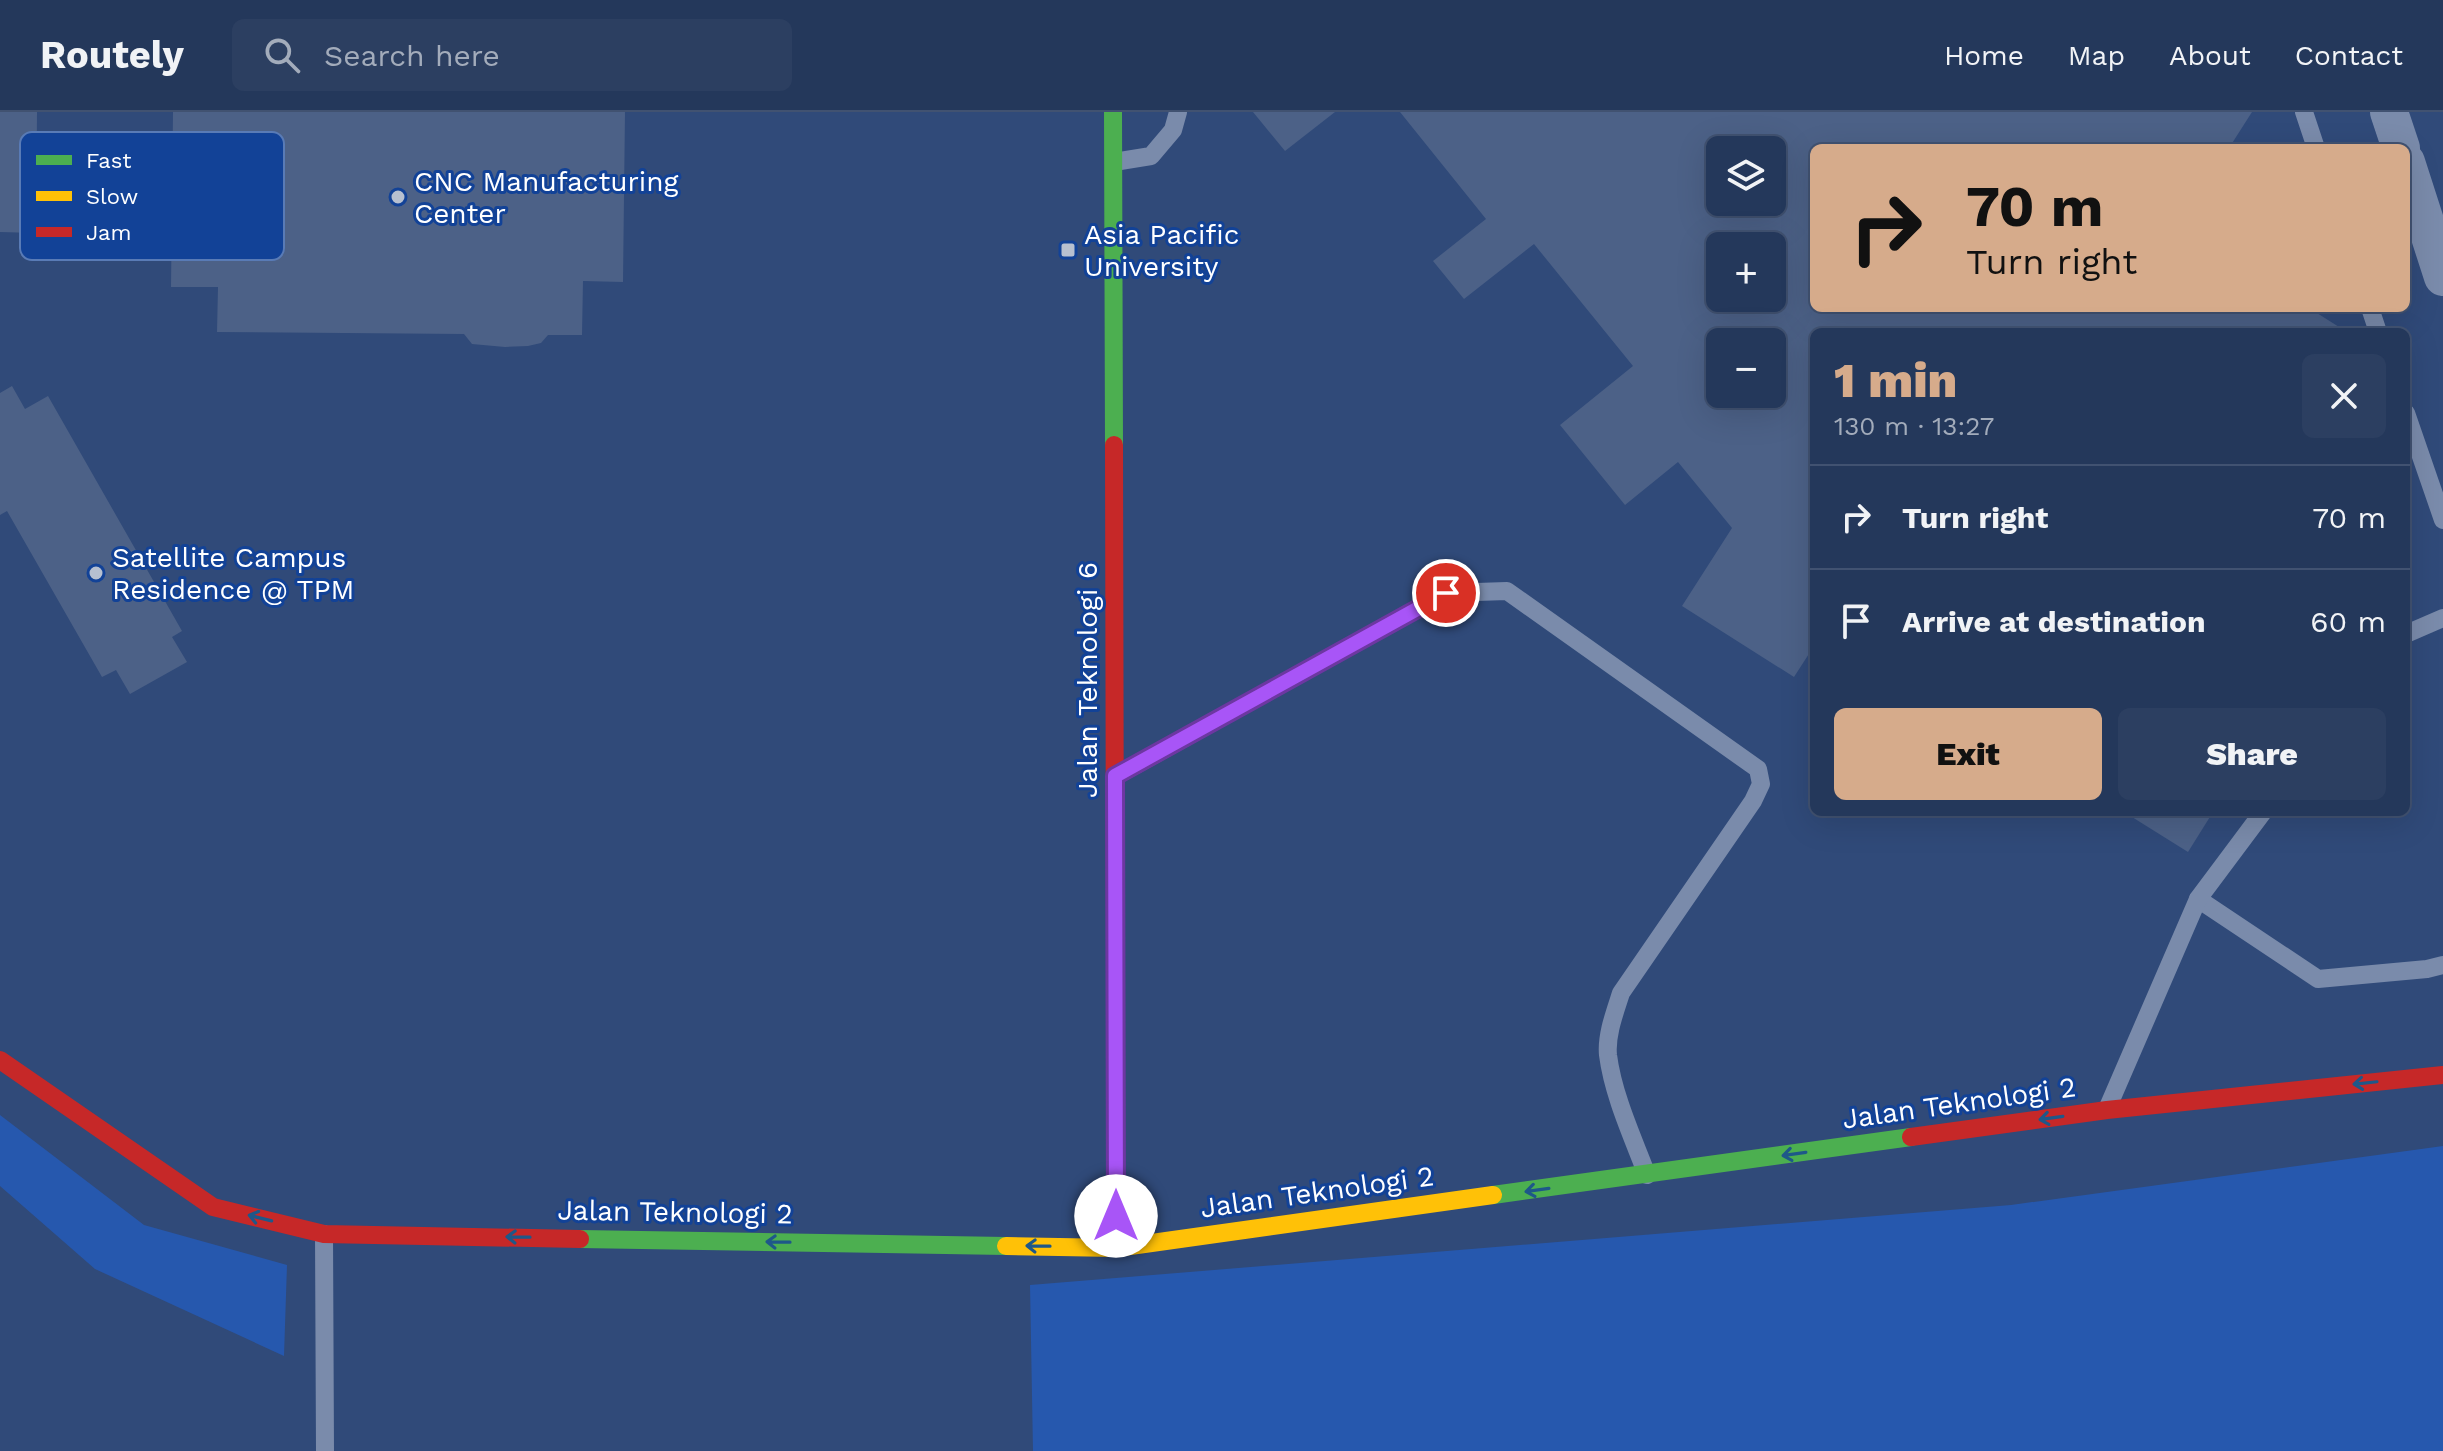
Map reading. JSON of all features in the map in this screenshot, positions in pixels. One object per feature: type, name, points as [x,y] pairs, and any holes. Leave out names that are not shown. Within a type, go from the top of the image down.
[{"type":"street","name":"Jalan Teknologi 6","points":[[1113,112],[1116,1248]]},
{"type":"street","points":[[2389,112],[2399,144]]},
{"type":"street","points":[[2410,180],[2443,277]]},
{"type":"street","name":"Jalan Teknologi 2","points":[[0,1060],[213,1207],[324,1234],[1116,1248],[2107,1110],[2443,1075]]},
{"type":"lane","points":[[1114,162],[1151,156],[1173,130],[1178,112]]},
{"type":"lane","points":[[2304,112],[2315,144]]},
{"type":"lane","points":[[2410,425],[2443,520]]},
{"type":"lane","points":[[1115,776],[1446,593],[1507,591],[1758,769],[1761,784],[1753,801],[1621,993],[1612,1022],[1608,1053],[1624,1115],[1647,1175]]},
{"type":"lane","points":[[2410,632],[2443,618]]},
{"type":"lane","points":[[2107,1110],[2198,899],[2260,816]]},
{"type":"lane","points":[[2198,899],[2318,979],[2443,965]]},
{"type":"lane","points":[[324,1234],[325,1451]]},
{"type":"shaded area","points":[[0,1115],[144,1225],[287,1265],[284,1356],[95,1269],[0,1186]]},
{"type":"shaded area","points":[[2443,1146],[2443,1451],[1033,1451],[1030,1285],[2011,1205]]},
{"type":"building","points":[[0,112],[37,112],[37,132],[20,132],[20,233],[0,232]]},
{"type":"building","name":"CNC Manufacturing Center","points":[[173,112],[625,112],[623,282],[583,281],[582,335],[548,335],[541,343],[528,346],[472,344],[464,334],[217,332],[218,287],[171,287],[171,260],[284,260],[284,132],[173,132]]},
{"type":"building","points":[[1253,112],[1335,112],[1285,151]]},
{"type":"building","points":[[1400,112],[2252,112],[2232,144],[1810,144],[1810,312],[2315,312],[2341,328],[1810,328],[1810,652],[1794,677],[1682,606],[1732,528],[1678,462],[1625,505],[1560,425],[1633,366],[1534,244],[1464,299],[1433,261],[1486,219]]},
{"type":"building","name":"Satellite Campus Residence @ TPM","points":[[12,386],[25,409],[48,396],[182,631],[172,637],[187,662],[130,694],[116,670],[102,677],[7,511],[0,515],[0,393]]},
{"type":"building","points":[[2130,816],[2210,816],[2188,852]]},
{"type":"traffic: fast","points":[[1113,112],[1114,445]]},
{"type":"traffic: fast","points":[[1115,928],[1116,1248]]},
{"type":"traffic: fast","points":[[1493,1195],[1911,1137]]},
{"type":"traffic: fast","points":[[580,1239],[1006,1246]]},
{"type":"traffic: slow","points":[[1006,1246],[1116,1248],[1493,1195]]},
{"type":"traffic: jam","points":[[1114,445],[1115,928]]},
{"type":"traffic: jam","points":[[0,1060],[213,1207],[324,1234],[580,1239]]},
{"type":"traffic: jam","points":[[1911,1137],[2107,1110],[2443,1075]]},
{"type":"place","name":"CNC Manufacturing Center","points":[[398,197]]},
{"type":"place","name":"Asia Pacific University","points":[[1068,250]]},
{"type":"place","name":"Satellite Campus Residence @ TPM","points":[[96,573]]},
{"type":"route","points":[[1116,1216],[1115,776],[1446,593]]}]
